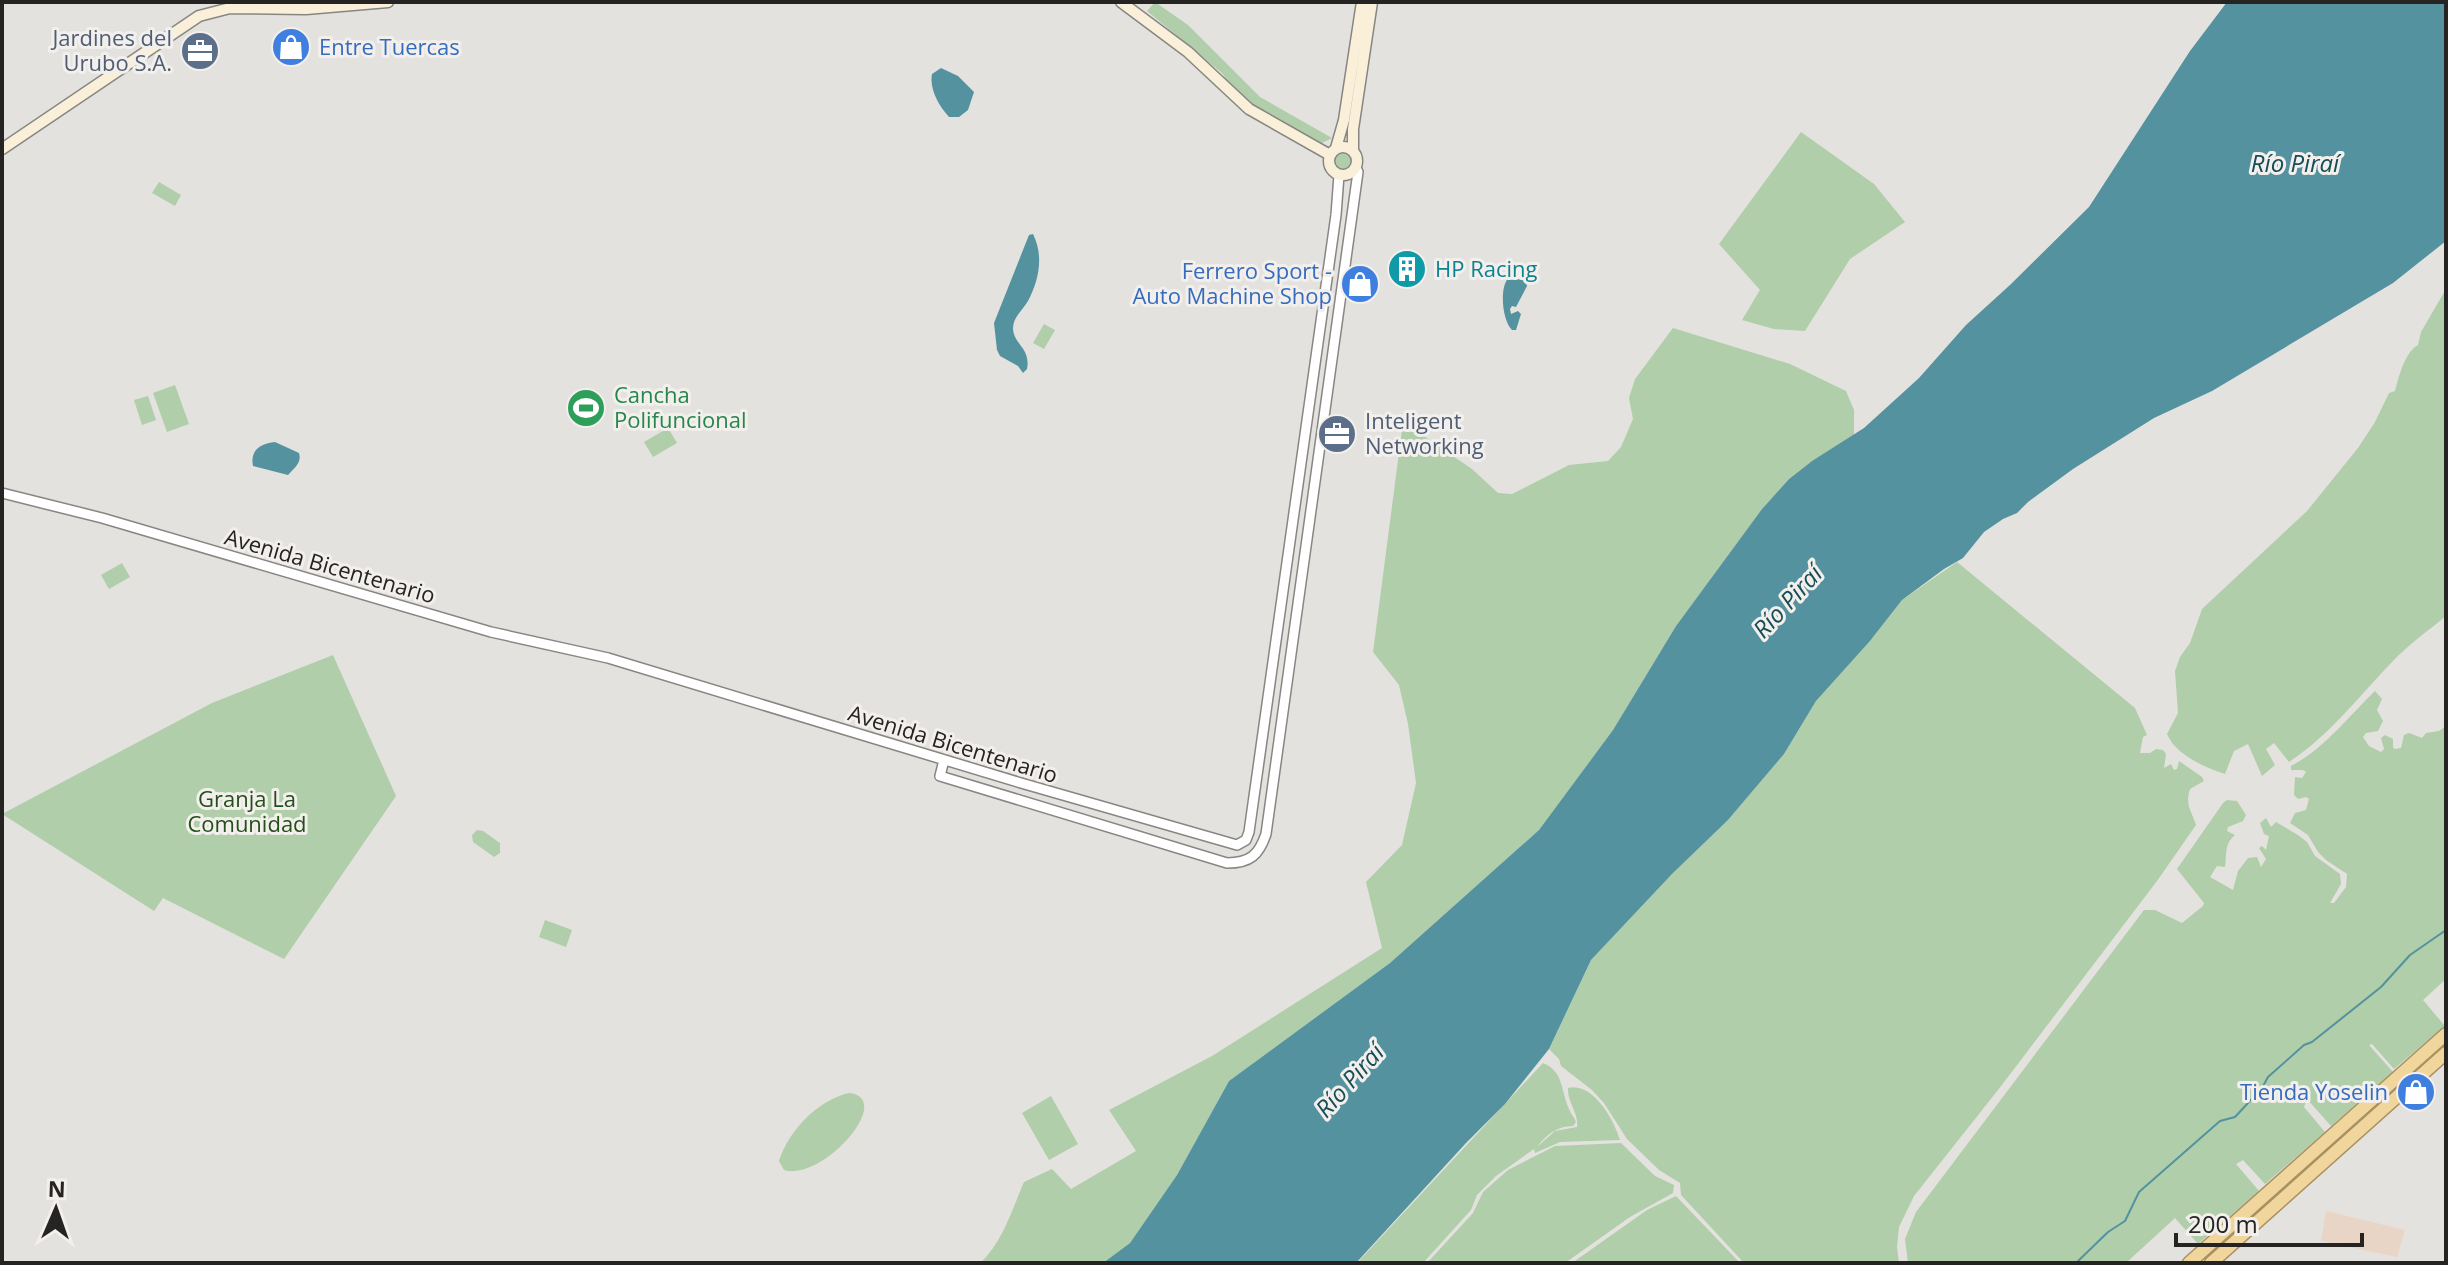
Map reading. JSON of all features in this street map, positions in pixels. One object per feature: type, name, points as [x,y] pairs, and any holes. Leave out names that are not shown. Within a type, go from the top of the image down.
[{"type":"highway","points":[[2189,1263],[2446,1034]]},
{"type":"highway","points":[[2211,1263],[2446,1053]]},
{"type":"highway","points":[[2366,1125],[2360,1120],[2361,1116],[2382,1097],[2384,1091]]},
{"type":"main road","points":[[2,149],[199,16],[230,8],[388,2]]},
{"type":"main road","points":[[1121,2],[1188,52],[1249,109],[1333,152],[1345,147],[1353,150]]},
{"type":"main road","points":[[1362,2],[1344,120],[1329,165],[1339,175],[1348,174],[1356,168],[1358,159],[1353,150],[1353,129],[1372,2]]},
{"type":"street","points":[[1339,175],[1328,274],[1249,832],[1266,834],[1352,217],[1356,168]]},
{"type":"street","points":[[1336,215],[1352,217]]},
{"type":"street","points":[[1328,274],[1344,276]]},
{"type":"street","name":"Avenida Bicentenario","points":[[2,493],[102,518],[491,632],[608,658],[1232,845],[1242,844],[1249,832]]},
{"type":"street","points":[[1270,682],[1287,684]]},
{"type":"street","name":"Avenida Bicentenario","points":[[944,760],[940,776],[1227,863],[1252,858],[1261,849],[1266,834]]},
{"type":"street","points":[[951,780],[956,763]]},
{"type":"street","points":[[1257,774],[1264,780],[1274,776]]},
{"type":"street","points":[[1005,797],[1010,780]]},
{"type":"street","points":[[1017,801],[1021,783]]},
{"type":"shaded area","points":[[2326,1211],[2405,1230],[2397,1257],[2321,1241]]},
{"type":"green space","points":[[1155,2],[1188,25],[1260,97],[1332,138],[1322,143],[1281,123],[1242,97],[1223,74],[1147,11]]},
{"type":"green space","points":[[1801,132],[1874,184],[1905,222],[1850,259],[1805,331],[1774,329],[1742,320],[1760,290],[1719,244]]},
{"type":"green space","points":[[1344,150],[1351,153],[1354,160],[1351,167],[1344,170],[1337,167],[1334,160],[1337,153]]},
{"type":"green space","points":[[159,182],[181,195],[175,206],[152,193]]},
{"type":"green space","points":[[2446,289],[2446,616],[2399,655],[2331,727],[2289,762],[2274,743],[2266,749],[2275,765],[2262,776],[2248,744],[2234,751],[2225,774],[2200,764],[2177,748],[2167,734],[2178,713],[2175,671],[2190,643],[2202,609],[2307,511],[2358,448],[2389,393],[2395,391],[2406,359],[2418,345],[2421,332]]},
{"type":"green space","points":[[1044,324],[1055,330],[1044,349],[1033,343]]},
{"type":"green space","points":[[1673,328],[1790,364],[1846,391],[1854,410],[1854,436],[1789,479],[1762,509],[1676,626],[1613,730],[1539,830],[1390,963],[1229,1081],[1177,1175],[1130,1243],[1103,1263],[980,1263],[1001,1236],[1024,1182],[1052,1169],[1071,1189],[1136,1151],[1109,1110],[1212,1056],[1382,948],[1366,882],[1402,845],[1416,783],[1399,685],[1373,652],[1403,422],[1472,469],[1498,493],[1512,494],[1569,465],[1608,461],[1621,447],[1633,419],[1629,398],[1635,379]]},
{"type":"green space","points":[[175,385],[189,424],[167,432],[153,393]]},
{"type":"green space","points":[[148,396],[156,420],[142,425],[134,400]]},
{"type":"green space","name":"Cancha Polifuncional","points":[[570,398],[603,400],[602,418],[569,416]]},
{"type":"green space","name":"Cancha Polifuncional","points":[[668,428],[677,443],[653,457],[644,442]]},
{"type":"green space","points":[[1957,562],[2135,708],[2147,735],[2143,737],[2140,753],[2163,750],[2166,754],[2164,768],[2171,764],[2174,770],[2177,769],[2179,761],[2202,777],[2204,781],[2190,789],[2188,799],[2196,825],[2157,881],[1914,1196],[1899,1227],[1899,1263],[1744,1263],[1681,1195],[1680,1183],[1659,1170],[1627,1139],[1604,1103],[1561,1066],[1559,1059],[1549,1049],[1591,960],[1728,820],[1784,754],[1816,701],[1902,600]]},
{"type":"green space","points":[[122,563],[130,577],[109,589],[101,575]]},
{"type":"green space","name":"Granja La Comunidad","points":[[333,655],[396,796],[284,959],[163,898],[154,911],[2,814],[212,703]]},
{"type":"green space","points":[[2375,691],[2382,699],[2377,710],[2383,721],[2378,731],[2366,733],[2363,737],[2369,746],[2381,752],[2384,749],[2381,738],[2385,735],[2393,739],[2393,748],[2396,749],[2401,748],[2404,735],[2409,733],[2422,738],[2426,733],[2439,731],[2446,726],[2446,979],[2423,1000],[2445,1026],[2394,1069],[2372,1044],[2369,1045],[2393,1072],[2331,1126],[2307,1099],[2304,1107],[2325,1132],[2265,1184],[2243,1160],[2236,1164],[2259,1191],[2198,1244],[2175,1218],[2126,1263],[1908,1263],[1905,1239],[1916,1212],[2144,910],[2155,910],[2182,923],[2203,906],[2204,903],[2177,869],[2223,803],[2227,800],[2237,801],[2246,815],[2243,821],[2228,827],[2227,831],[2235,835],[2228,846],[2225,867],[2217,866],[2210,877],[2233,890],[2238,871],[2248,858],[2257,857],[2261,867],[2266,859],[2259,848],[2262,846],[2266,850],[2269,836],[2264,834],[2260,823],[2266,818],[2271,827],[2276,822],[2298,835],[2307,842],[2315,856],[2340,874],[2341,884],[2330,903],[2334,903],[2346,887],[2347,874],[2326,860],[2308,835],[2290,823],[2295,813],[2306,810],[2309,799],[2298,799],[2294,795],[2295,777],[2302,778],[2306,772],[2291,770],[2291,766],[2325,741]]},
{"type":"green space","points":[[477,830],[500,843],[500,853],[494,857],[473,842],[472,835]]},
{"type":"green space","points":[[545,920],[572,930],[566,947],[539,937]]},
{"type":"green space","points":[[1543,1063],[1555,1071],[1576,1122],[1573,1126],[1562,1128],[1552,1132],[1537,1147],[1555,1131],[1577,1127],[1576,1117],[1569,1098],[1568,1088],[1586,1091],[1601,1104],[1620,1140],[1560,1142],[1535,1153],[1534,1149],[1496,1176],[1477,1195],[1471,1210],[1423,1263],[1357,1263]]},
{"type":"green space","points":[[849,1093],[861,1098],[864,1109],[849,1138],[817,1164],[800,1170],[784,1170],[779,1161],[797,1128],[826,1102]]},
{"type":"green space","points":[[1051,1096],[1078,1144],[1049,1160],[1022,1113]]},
{"type":"green space","points":[[1621,1143],[1655,1176],[1674,1185],[1673,1193],[1630,1217],[1565,1263],[1427,1263],[1473,1213],[1483,1192],[1508,1170],[1555,1146]]},
{"type":"green space","points":[[1676,1196],[1740,1263],[1572,1263],[1647,1210]]},
{"type":"water","name":"Río Piraí","points":[[2227,2],[2446,2],[2446,241],[2393,283],[2212,391],[2154,418],[2073,469],[2017,513],[1984,532],[1963,558],[1902,600],[1816,701],[1784,754],[1728,820],[1591,960],[1549,1049],[1505,1104],[1356,1263],[1103,1263],[1130,1243],[1177,1175],[1229,1081],[1390,963],[1539,830],[1613,730],[1676,626],[1762,509],[1789,479],[1864,428],[1919,378],[1966,325],[2089,207],[2190,51]]},
{"type":"water","points":[[941,68],[958,76],[974,92],[968,110],[959,117],[949,117],[933,91],[932,74]]},
{"type":"water","points":[[1033,234],[1039,259],[1037,276],[1013,329],[1027,356],[1027,369],[1023,373],[1018,366],[1000,356],[994,323],[1029,235]]},
{"type":"water","points":[[1509,277],[1526,281],[1527,286],[1516,307],[1510,309],[1511,314],[1518,311],[1521,314],[1516,330],[1512,330],[1504,311],[1504,288]]},
{"type":"water","points":[[275,442],[299,453],[298,463],[288,475],[253,466],[257,449]]},
{"type":"waterway","points":[[2076,1263],[2108,1232],[2125,1221],[2139,1192],[2220,1121],[2235,1117],[2268,1077],[2304,1045],[2312,1042],[2381,987],[2410,955],[2446,930]]},
{"type":"place","name":"Entre Tuercas","points":[[291,47]]},
{"type":"place","name":"Jardines del Urubo S.A.","points":[[200,51]]},
{"type":"place","name":"HP Racing","points":[[1407,269]]},
{"type":"place","name":"Ferrero Sport - Auto Machine Shop","points":[[1360,284]]},
{"type":"place","name":"Cancha Polifuncional","points":[[586,408]]},
{"type":"place","name":"Inteligent Networking","points":[[1337,434]]},
{"type":"place","name":"Tienda Yoselin","points":[[2416,1092]]}]
